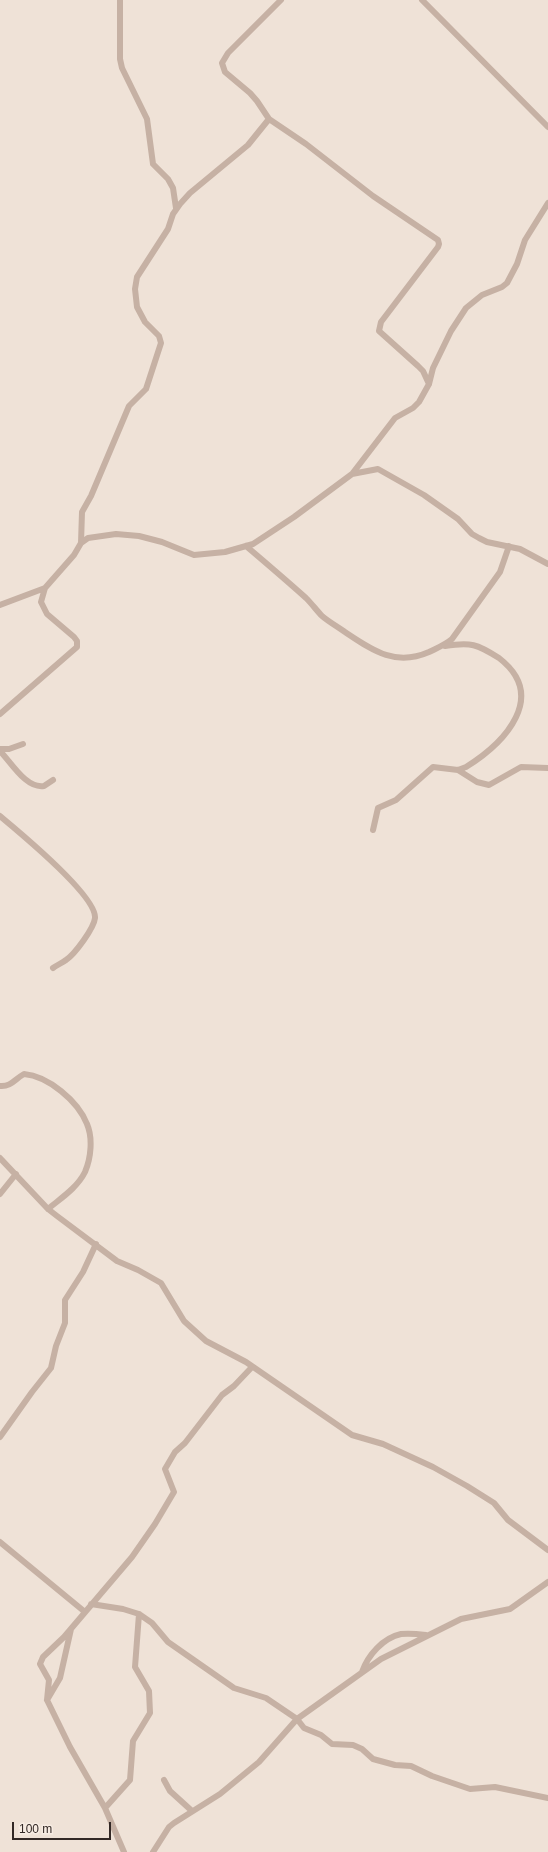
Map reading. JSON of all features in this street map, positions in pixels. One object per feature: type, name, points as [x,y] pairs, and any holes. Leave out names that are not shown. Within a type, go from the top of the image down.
[{"type":"street","points":[[120,0],[119,44],[122,68],[147,119],[153,164],[168,179],[173,188],[176,208]]},
{"type":"street","points":[[281,0],[228,53],[222,63],[225,72],[254,97],[269,119],[310,147],[373,196],[438,240],[438,247],[407,286],[379,327],[379,331],[418,366],[429,384]]},
{"type":"street","points":[[422,0],[548,127]]},
{"type":"street","points":[[81,543],[82,512],[91,496],[129,406],[146,389],[161,343],[159,336],[145,322],[137,307],[136,281],[168,230],[176,208],[190,193],[248,145],[269,119]]},
{"type":"street","points":[[0,714],[77,647],[77,640],[43,610],[40,602],[45,588],[74,555],[81,543],[88,538],[97,535],[139,536],[162,542],[186,552],[201,555],[224,552],[253,544],[294,517],[352,474],[395,418],[413,408],[419,402],[429,384],[433,368],[451,331],[466,308],[482,295],[502,287],[508,282],[525,240],[548,203]]},
{"type":"street","points":[[352,474],[378,469],[424,495],[458,520],[479,538],[495,544],[510,546],[537,557],[548,564]]},
{"type":"street","points":[[246,546],[308,600],[323,617],[377,652],[392,657],[413,658],[443,646],[469,643],[509,664],[516,671],[522,681],[527,695],[519,718],[508,734],[476,761],[458,770]]},
{"type":"street","points":[[443,646],[452,639],[500,572],[510,546]]},
{"type":"street","points":[[0,605],[45,588]]},
{"type":"street","points":[[0,750],[15,748],[23,744]]},
{"type":"street","points":[[0,750],[18,773],[35,786],[44,786],[53,780]]},
{"type":"street","points":[[373,830],[378,808],[396,800],[433,768],[458,770],[477,782],[489,785],[521,767],[548,768]]},
{"type":"street","points":[[0,816],[45,855],[67,877],[94,910],[95,918],[93,925],[77,949],[67,960],[53,968]]},
{"type":"street","points":[[0,1086],[6,1087],[14,1083],[24,1074],[31,1074],[46,1080],[66,1096],[86,1122],[90,1144],[89,1160],[85,1172],[73,1188],[48,1209]]},
{"type":"street","points":[[0,1158],[48,1209],[117,1261],[138,1270],[161,1283],[178,1313],[197,1335],[252,1367],[352,1435],[383,1444],[433,1467],[467,1486],[494,1504],[508,1520],[548,1550]]},
{"type":"street","points":[[0,1194],[16,1174]]},
{"type":"street","points":[[0,1438],[28,1396],[51,1368],[56,1346],[65,1323],[66,1300],[83,1272],[96,1244]]},
{"type":"street","points":[[124,1852],[105,1808],[70,1747],[47,1700],[49,1680],[41,1666],[41,1662],[43,1657],[71,1628],[132,1557],[173,1494],[174,1489],[165,1469],[174,1452],[190,1438],[222,1396],[252,1367]]},
{"type":"street","points":[[0,1542],[85,1612]]},
{"type":"street","points":[[153,1852],[169,1827],[220,1794],[258,1762],[297,1719],[381,1659],[461,1619],[510,1608],[548,1582]]},
{"type":"street","points":[[91,1604],[124,1609],[139,1614],[152,1623],[168,1642],[234,1688],[266,1698],[297,1719],[304,1728],[321,1735],[330,1743],[357,1747],[373,1759],[396,1765],[411,1766],[432,1776],[470,1790],[495,1787],[548,1798]]},
{"type":"street","points":[[105,1808],[130,1780],[133,1741],[150,1713],[149,1691],[135,1667],[139,1614]]},
{"type":"street","points":[[47,1700],[60,1678],[71,1628]]},
{"type":"street","points":[[362,1672],[375,1651],[388,1640],[400,1634],[410,1633],[426,1636]]},
{"type":"street","points":[[164,1780],[170,1791],[192,1811]]}]
